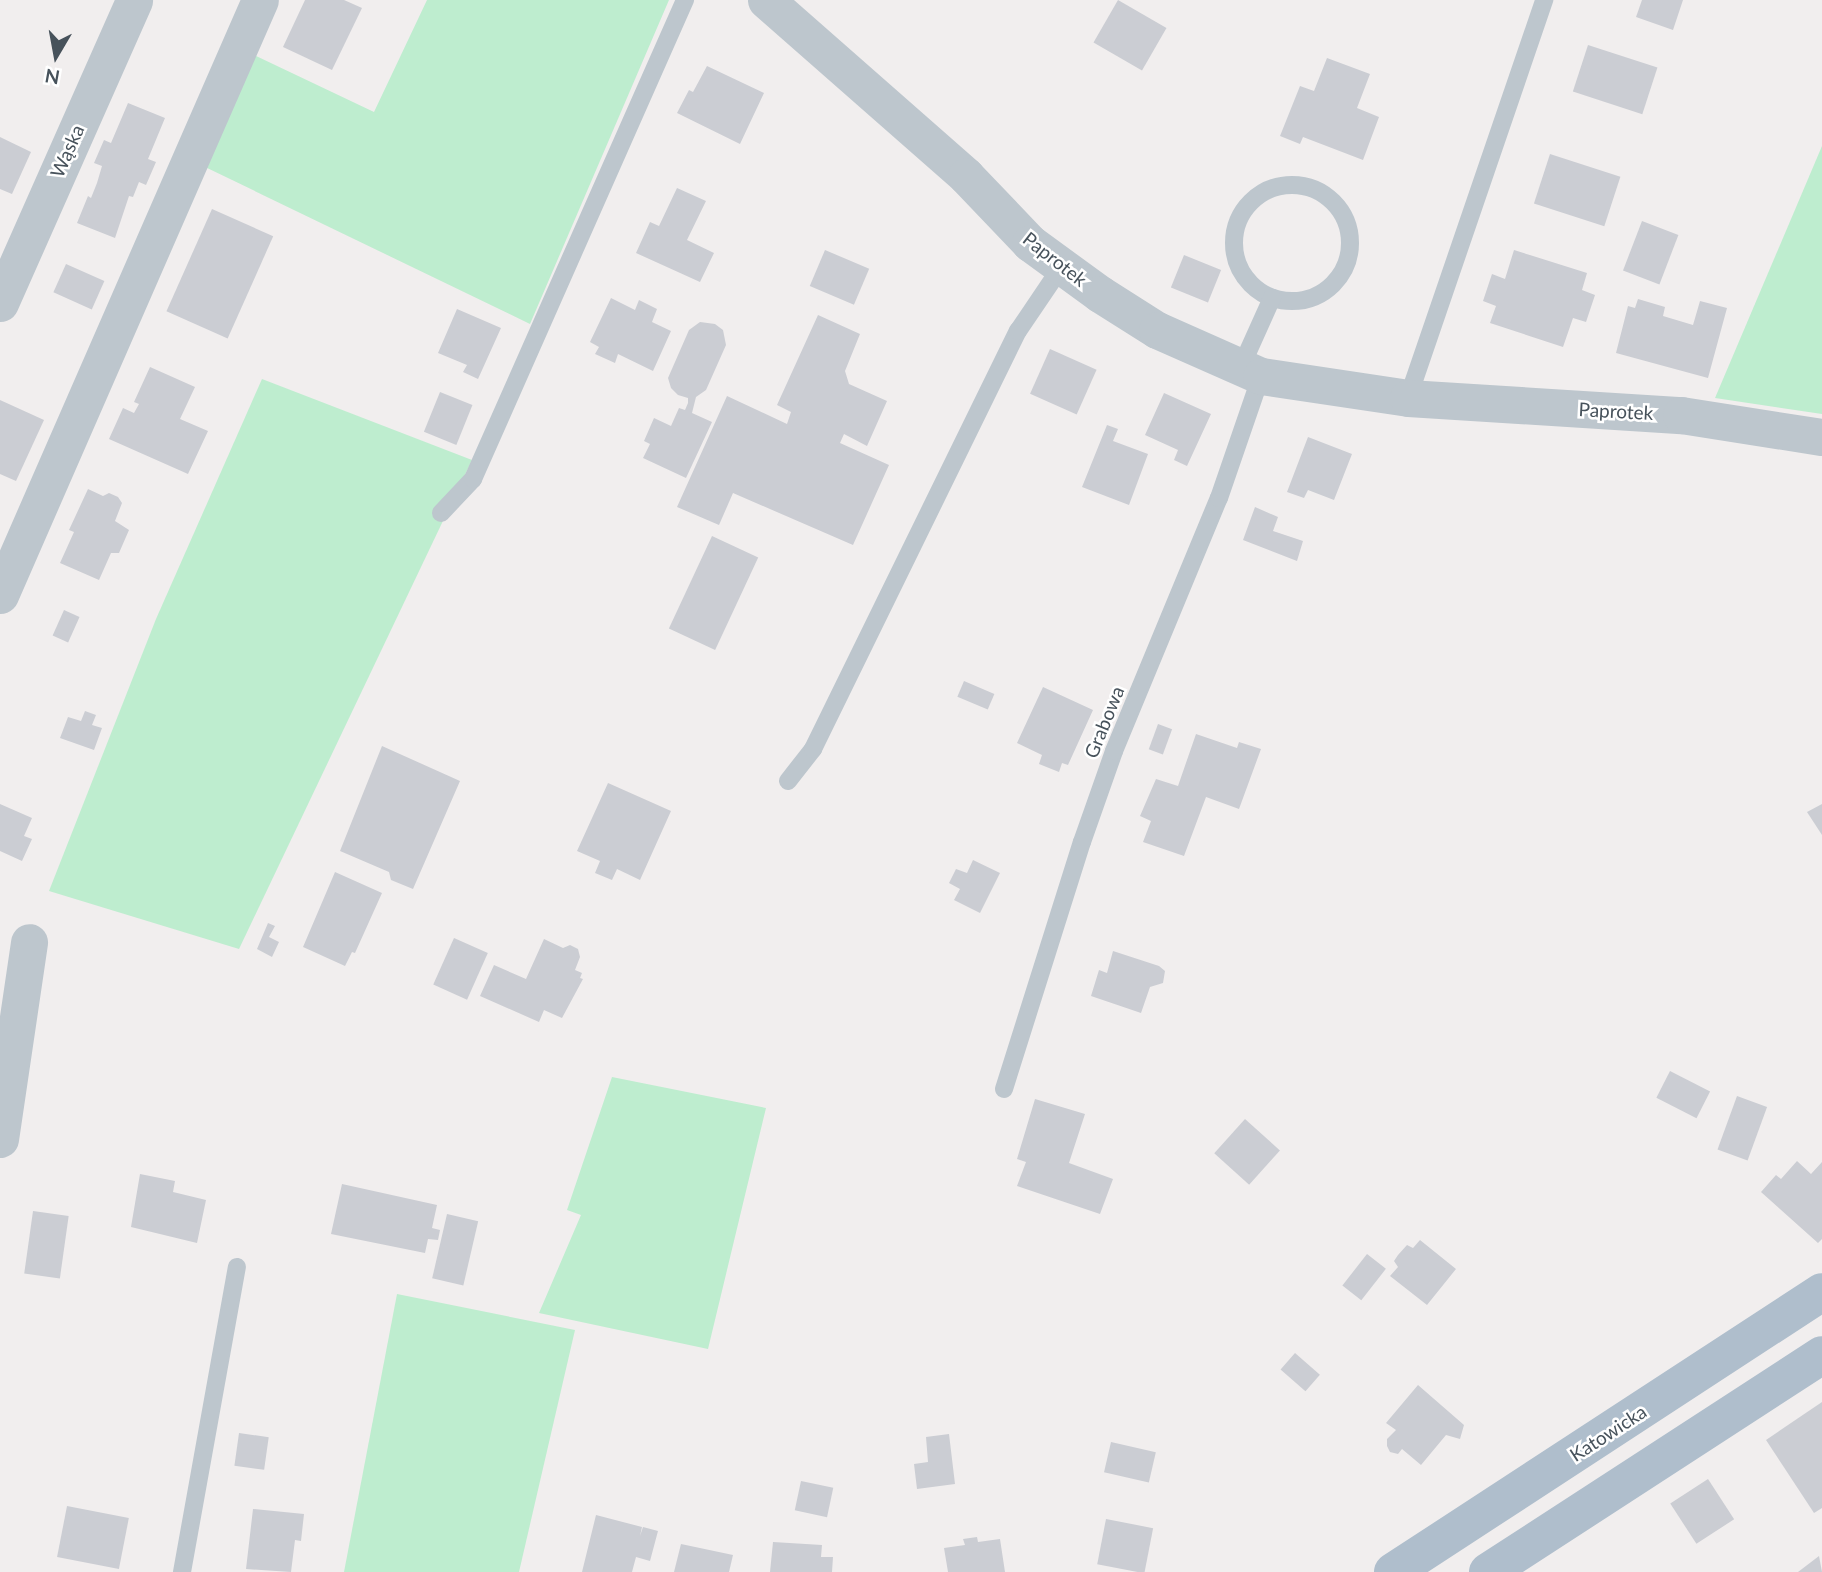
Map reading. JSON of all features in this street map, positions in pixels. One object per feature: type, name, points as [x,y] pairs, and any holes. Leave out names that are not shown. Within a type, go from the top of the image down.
[{"type":"main road","name":"Katowicka","points":[[1393,1572],[1822,1292]]},
{"type":"main road","points":[[1488,1572],[1822,1355]]},
{"type":"street","name":"Wąska","points":[[0,303],[134,0]]},
{"type":"street","points":[[0,595],[260,0]]},
{"type":"street","name":"Paprotek","points":[[766,0],[966,176],[1030,243],[1157,330],[1251,372],[1408,398],[1681,415],[1822,437]]},
{"type":"street","points":[[0,1139],[29,942]]},
{"type":"lane","points":[[441,513],[473,479],[685,0]]},
{"type":"lane","points":[[1408,398],[1544,0]]},
{"type":"lane","points":[[1285,185],[1307,186],[1326,196],[1342,212],[1350,232],[1349,257],[1339,279],[1320,294],[1297,302],[1272,298],[1253,287],[1240,269],[1233,248],[1236,225],[1247,205],[1264,191],[1285,185]]},
{"type":"lane","points":[[788,781],[813,748],[1018,331],[1062,267]]},
{"type":"lane","name":"Grabowa","points":[[1004,1089],[1105,777],[1219,498],[1272,298]]},
{"type":"lane","points":[[182,1572],[237,1266]]},
{"type":"green space","points":[[427,0],[669,0],[530,324],[203,166],[252,54],[374,112]]},
{"type":"green space","points":[[1822,146],[1822,414],[1715,398]]},
{"type":"green space","points":[[262,379],[472,460],[239,949],[49,891],[156,619]]},
{"type":"green space","points":[[612,1077],[766,1108],[708,1349],[539,1313],[581,1215],[567,1210]]},
{"type":"green space","points":[[397,1294],[575,1330],[519,1572],[344,1572]]},
{"type":"building","points":[[305,0],[344,0],[362,8],[332,70],[283,47]]},
{"type":"building","points":[[1118,0],[1166,28],[1142,70],[1094,42]]},
{"type":"building","points":[[1642,0],[1683,0],[1673,30],[1636,17]]},
{"type":"building","points":[[1588,45],[1657,68],[1642,114],[1573,92]]},
{"type":"building","points":[[1327,58],[1370,74],[1357,108],[1379,117],[1363,160],[1303,137],[1300,144],[1280,136],[1300,86],[1314,91]]},
{"type":"building","points":[[707,66],[764,93],[740,144],[677,113],[689,90],[693,92]]},
{"type":"building","points":[[128,103],[165,118],[148,159],[156,162],[146,185],[139,182],[133,197],[129,196],[115,238],[77,223],[88,196],[91,198],[102,166],[94,163],[104,140],[111,143]]},
{"type":"building","points":[[0,137],[31,152],[12,194],[0,189]]},
{"type":"building","points":[[1550,154],[1620,177],[1604,226],[1534,203]]},
{"type":"building","points":[[677,188],[706,201],[687,240],[714,253],[700,282],[636,253],[650,222],[659,226]]},
{"type":"building","points":[[212,209],[273,236],[228,339],[166,311]]},
{"type":"building","points":[[1642,221],[1678,235],[1659,284],[1623,270]]},
{"type":"building","points":[[825,250],[869,269],[854,305],[810,286]]},
{"type":"building","points":[[1514,250],[1587,273],[1582,290],[1595,295],[1586,322],[1573,318],[1563,347],[1490,323],[1496,306],[1483,301],[1492,274],[1505,279]]},
{"type":"building","points":[[1184,255],[1221,270],[1208,302],[1171,287]]},
{"type":"building","points":[[66,264],[104,281],[92,309],[53,292]]},
{"type":"building","points":[[611,298],[635,310],[639,300],[657,309],[652,322],[671,331],[653,371],[618,354],[615,363],[595,354],[599,347],[590,342]]},
{"type":"building","points":[[1638,299],[1665,307],[1663,316],[1693,325],[1700,301],[1727,308],[1708,378],[1616,353],[1628,306],[1635,308]]},
{"type":"building","points":[[457,309],[501,328],[478,379],[463,372],[467,365],[438,353]]},
{"type":"building","points":[[818,315],[860,334],[845,371],[849,384],[887,401],[867,446],[844,434],[840,443],[889,465],[853,545],[733,493],[719,525],[677,507],[727,396],[787,424],[791,412],[777,405]]},
{"type":"building","points":[[700,322],[715,324],[723,330],[726,345],[706,390],[696,397],[692,413],[712,422],[686,478],[643,458],[650,444],[644,441],[654,418],[671,426],[679,408],[685,410],[688,398],[678,395],[671,388],[668,378],[689,330]]},
{"type":"building","points":[[1050,349],[1097,370],[1077,415],[1030,394]]},
{"type":"building","points":[[150,367],[195,387],[180,419],[208,431],[188,474],[109,439],[123,408],[134,413],[139,404],[134,402]]},
{"type":"building","points":[[440,392],[472,405],[456,445],[424,432]]},
{"type":"building","points":[[1164,393],[1211,414],[1187,466],[1174,460],[1178,450],[1145,435]]},
{"type":"building","points":[[0,400],[44,420],[16,481],[0,474]]},
{"type":"building","points":[[1107,425],[1118,429],[1113,441],[1148,454],[1129,505],[1082,487]]},
{"type":"building","points":[[1308,437],[1352,454],[1334,500],[1308,490],[1304,498],[1287,492]]},
{"type":"building","points":[[88,489],[103,496],[109,493],[118,497],[122,503],[115,521],[129,530],[119,553],[111,553],[99,580],[60,563],[74,532],[69,530]]},
{"type":"building","points":[[1255,507],[1278,517],[1273,531],[1303,541],[1297,561],[1243,540]]},
{"type":"building","points":[[712,536],[758,558],[715,650],[669,628]]},
{"type":"building","points":[[64,610],[80,617],[68,642],[53,636]]},
{"type":"building","points":[[964,681],[994,694],[988,710],[957,697]]},
{"type":"building","points":[[1043,687],[1093,710],[1068,765],[1062,763],[1059,772],[1039,764],[1042,755],[1017,743]]},
{"type":"building","points":[[85,711],[96,715],[92,725],[102,728],[94,750],[60,738],[68,717],[81,721]]},
{"type":"building","points":[[1158,724],[1172,729],[1163,755],[1149,749]]},
{"type":"building","points":[[1196,734],[1237,748],[1239,742],[1261,749],[1239,809],[1206,797],[1184,856],[1143,842],[1151,821],[1140,816],[1156,779],[1178,786]]},
{"type":"building","points":[[382,746],[460,781],[413,889],[391,880],[389,872],[340,851]]},
{"type":"building","points":[[608,783],[671,811],[640,880],[617,869],[612,880],[595,873],[600,861],[577,851]]},
{"type":"building","points":[[0,804],[32,818],[24,836],[32,839],[22,861],[0,851]]},
{"type":"building","points":[[1822,804],[1822,835],[1807,812]]},
{"type":"building","points":[[973,860],[1000,873],[980,913],[954,900],[960,889],[949,883],[956,869],[967,873]]},
{"type":"building","points":[[335,872],[382,893],[355,953],[352,952],[345,966],[303,947]]},
{"type":"building","points":[[268,923],[275,926],[269,937],[279,942],[272,957],[257,949]]},
{"type":"building","points":[[454,938],[488,953],[467,1000],[433,985]]},
{"type":"building","points":[[544,939],[563,948],[570,945],[578,949],[580,957],[575,970],[582,973],[580,978],[583,979],[562,1018],[544,1010],[539,1022],[480,996],[494,965],[526,979]]},
{"type":"building","points":[[1113,951],[1159,966],[1165,971],[1163,983],[1150,987],[1141,1013],[1091,996],[1099,970],[1107,973]]},
{"type":"building","points":[[1670,1071],[1710,1091],[1696,1118],[1656,1098]]},
{"type":"building","points":[[1737,1096],[1767,1107],[1748,1161],[1718,1150]]},
{"type":"building","points":[[1035,1099],[1085,1114],[1069,1163],[1113,1179],[1100,1214],[1017,1186],[1026,1162],[1017,1159]]},
{"type":"building","points":[[1245,1119],[1280,1150],[1249,1185],[1214,1153]]},
{"type":"building","points":[[1797,1161],[1811,1174],[1822,1162],[1822,1239],[1818,1243],[1761,1192],[1776,1175],[1781,1179]]},
{"type":"building","points":[[140,1174],[175,1181],[173,1192],[206,1200],[197,1243],[131,1227]]},
{"type":"building","points":[[342,1184],[437,1205],[432,1228],[440,1230],[438,1240],[428,1239],[425,1253],[331,1234]]},
{"type":"building","points":[[33,1211],[69,1216],[60,1278],[24,1273]]},
{"type":"building","points":[[447,1214],[478,1221],[463,1286],[432,1278]]},
{"type":"building","points":[[1420,1240],[1456,1269],[1427,1305],[1390,1276],[1398,1267],[1394,1261],[1398,1255],[1407,1245],[1413,1248]]},
{"type":"building","points":[[1367,1254],[1386,1269],[1361,1300],[1342,1286]]},
{"type":"building","points":[[1295,1353],[1320,1375],[1305,1391],[1281,1370]]},
{"type":"building","points":[[1418,1385],[1464,1425],[1460,1439],[1446,1435],[1421,1465],[1402,1449],[1398,1454],[1390,1452],[1387,1439],[1396,1430],[1386,1423]]},
{"type":"building","points":[[1822,1402],[1822,1508],[1814,1513],[1766,1440]]},
{"type":"building","points":[[239,1433],[269,1437],[264,1470],[234,1466]]},
{"type":"building","points":[[949,1434],[955,1484],[917,1489],[914,1464],[928,1462],[926,1437]]},
{"type":"building","points":[[1111,1442],[1156,1452],[1149,1483],[1104,1472]]},
{"type":"building","points":[[1708,1479],[1734,1519],[1696,1544],[1670,1504]]},
{"type":"building","points":[[801,1481],[833,1488],[827,1517],[795,1510]]},
{"type":"building","points":[[67,1506],[129,1518],[119,1569],[57,1557]]},
{"type":"building","points":[[253,1509],[304,1514],[301,1541],[295,1540],[291,1572],[246,1569]]},
{"type":"building","points":[[596,1515],[642,1527],[640,1536],[643,1527],[658,1531],[650,1561],[636,1557],[632,1572],[582,1572]]},
{"type":"building","points":[[1106,1519],[1153,1528],[1145,1572],[1097,1564]]},
{"type":"building","points":[[977,1537],[978,1542],[1000,1539],[1005,1572],[948,1572],[944,1548],[965,1545],[963,1539]]},
{"type":"building","points":[[773,1542],[822,1545],[821,1557],[833,1557],[832,1572],[770,1572]]},
{"type":"building","points":[[681,1544],[733,1555],[729,1572],[674,1572]]},
{"type":"building","points":[[1819,1556],[1822,1572],[1798,1572]]}]
